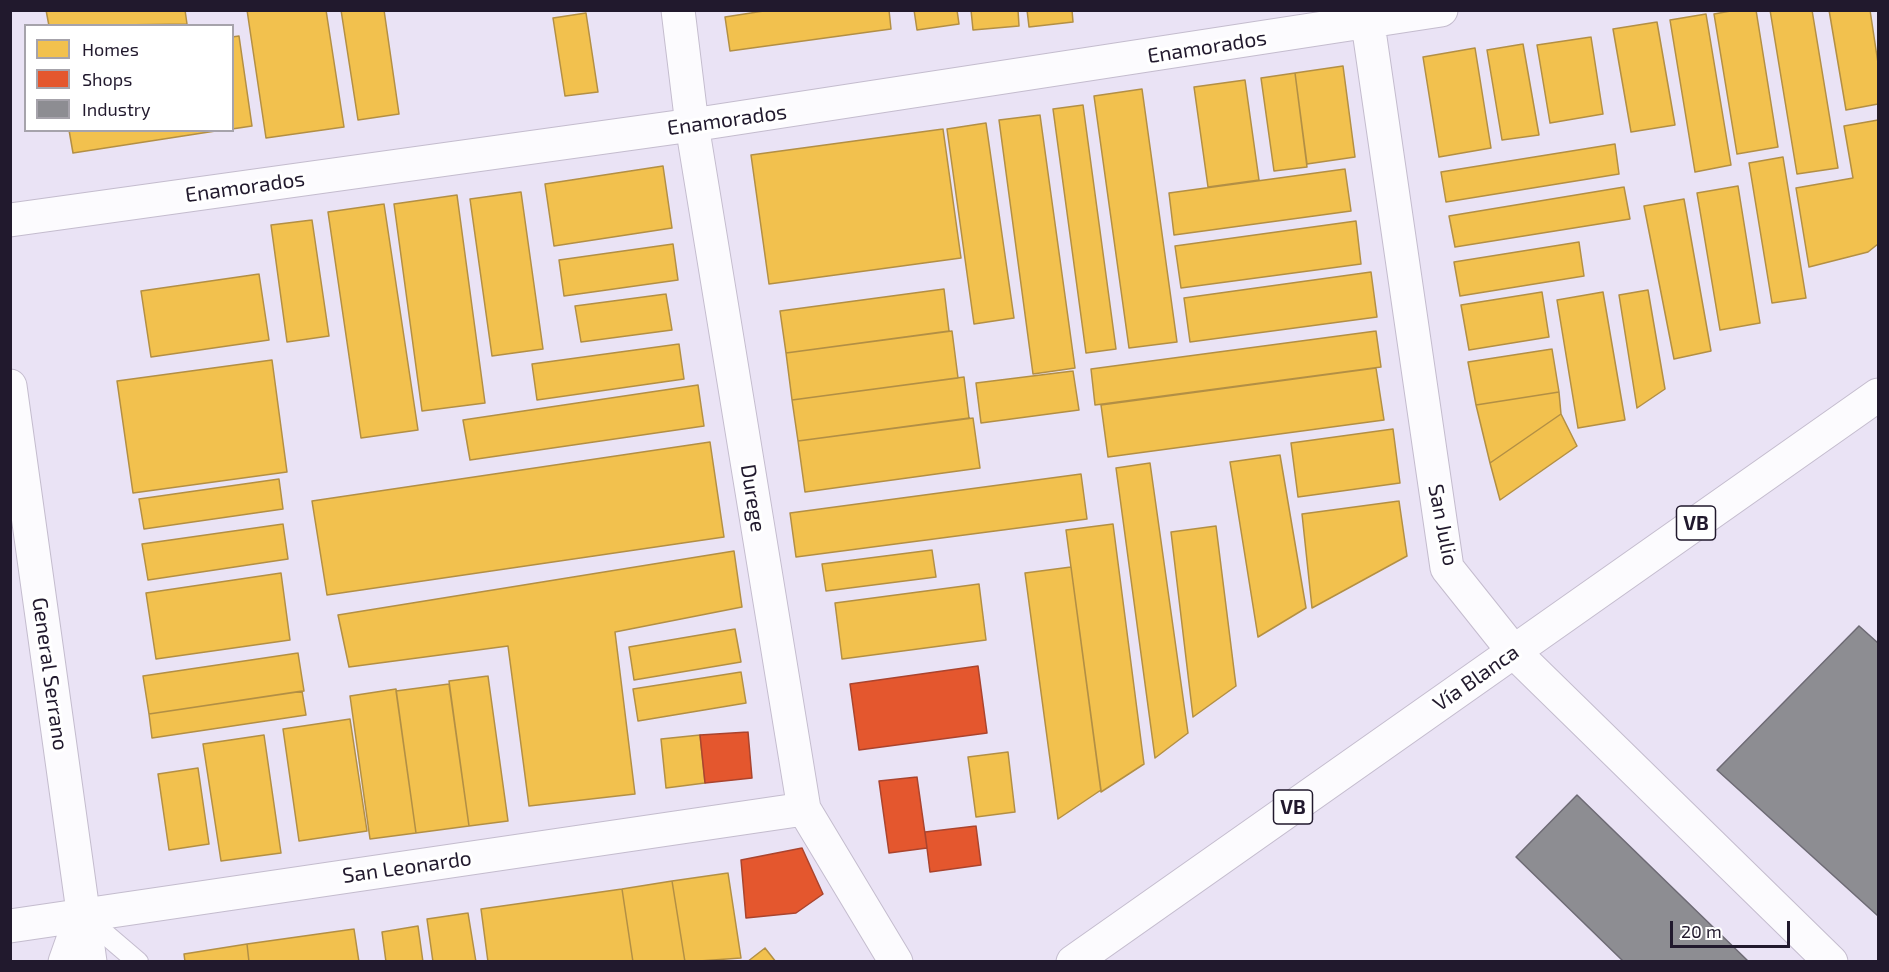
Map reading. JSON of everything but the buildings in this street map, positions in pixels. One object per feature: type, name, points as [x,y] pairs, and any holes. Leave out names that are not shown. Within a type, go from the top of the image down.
[{"type":"street","name":"Durege","points":[[678,10],[692,125],[804,809],[896,962]]},
{"type":"street","name":"Enamorados","points":[[10,220],[692,125],[1367,16],[1441,10]]},
{"type":"street","name":"San Julio","points":[[1367,16],[1447,568],[1514,652],[1831,962]]},
{"type":"street","name":"General Serrano","points":[[10,386],[90,962]]},
{"type":"street","name":"Vía Blanca","points":[[1073,962],[1878,394]]},
{"type":"street","name":"San Leonardo","points":[[10,926],[804,809]]},
{"type":"street","points":[[65,962],[82,914]]},
{"type":"lane","points":[[82,914],[138,962]]}]
